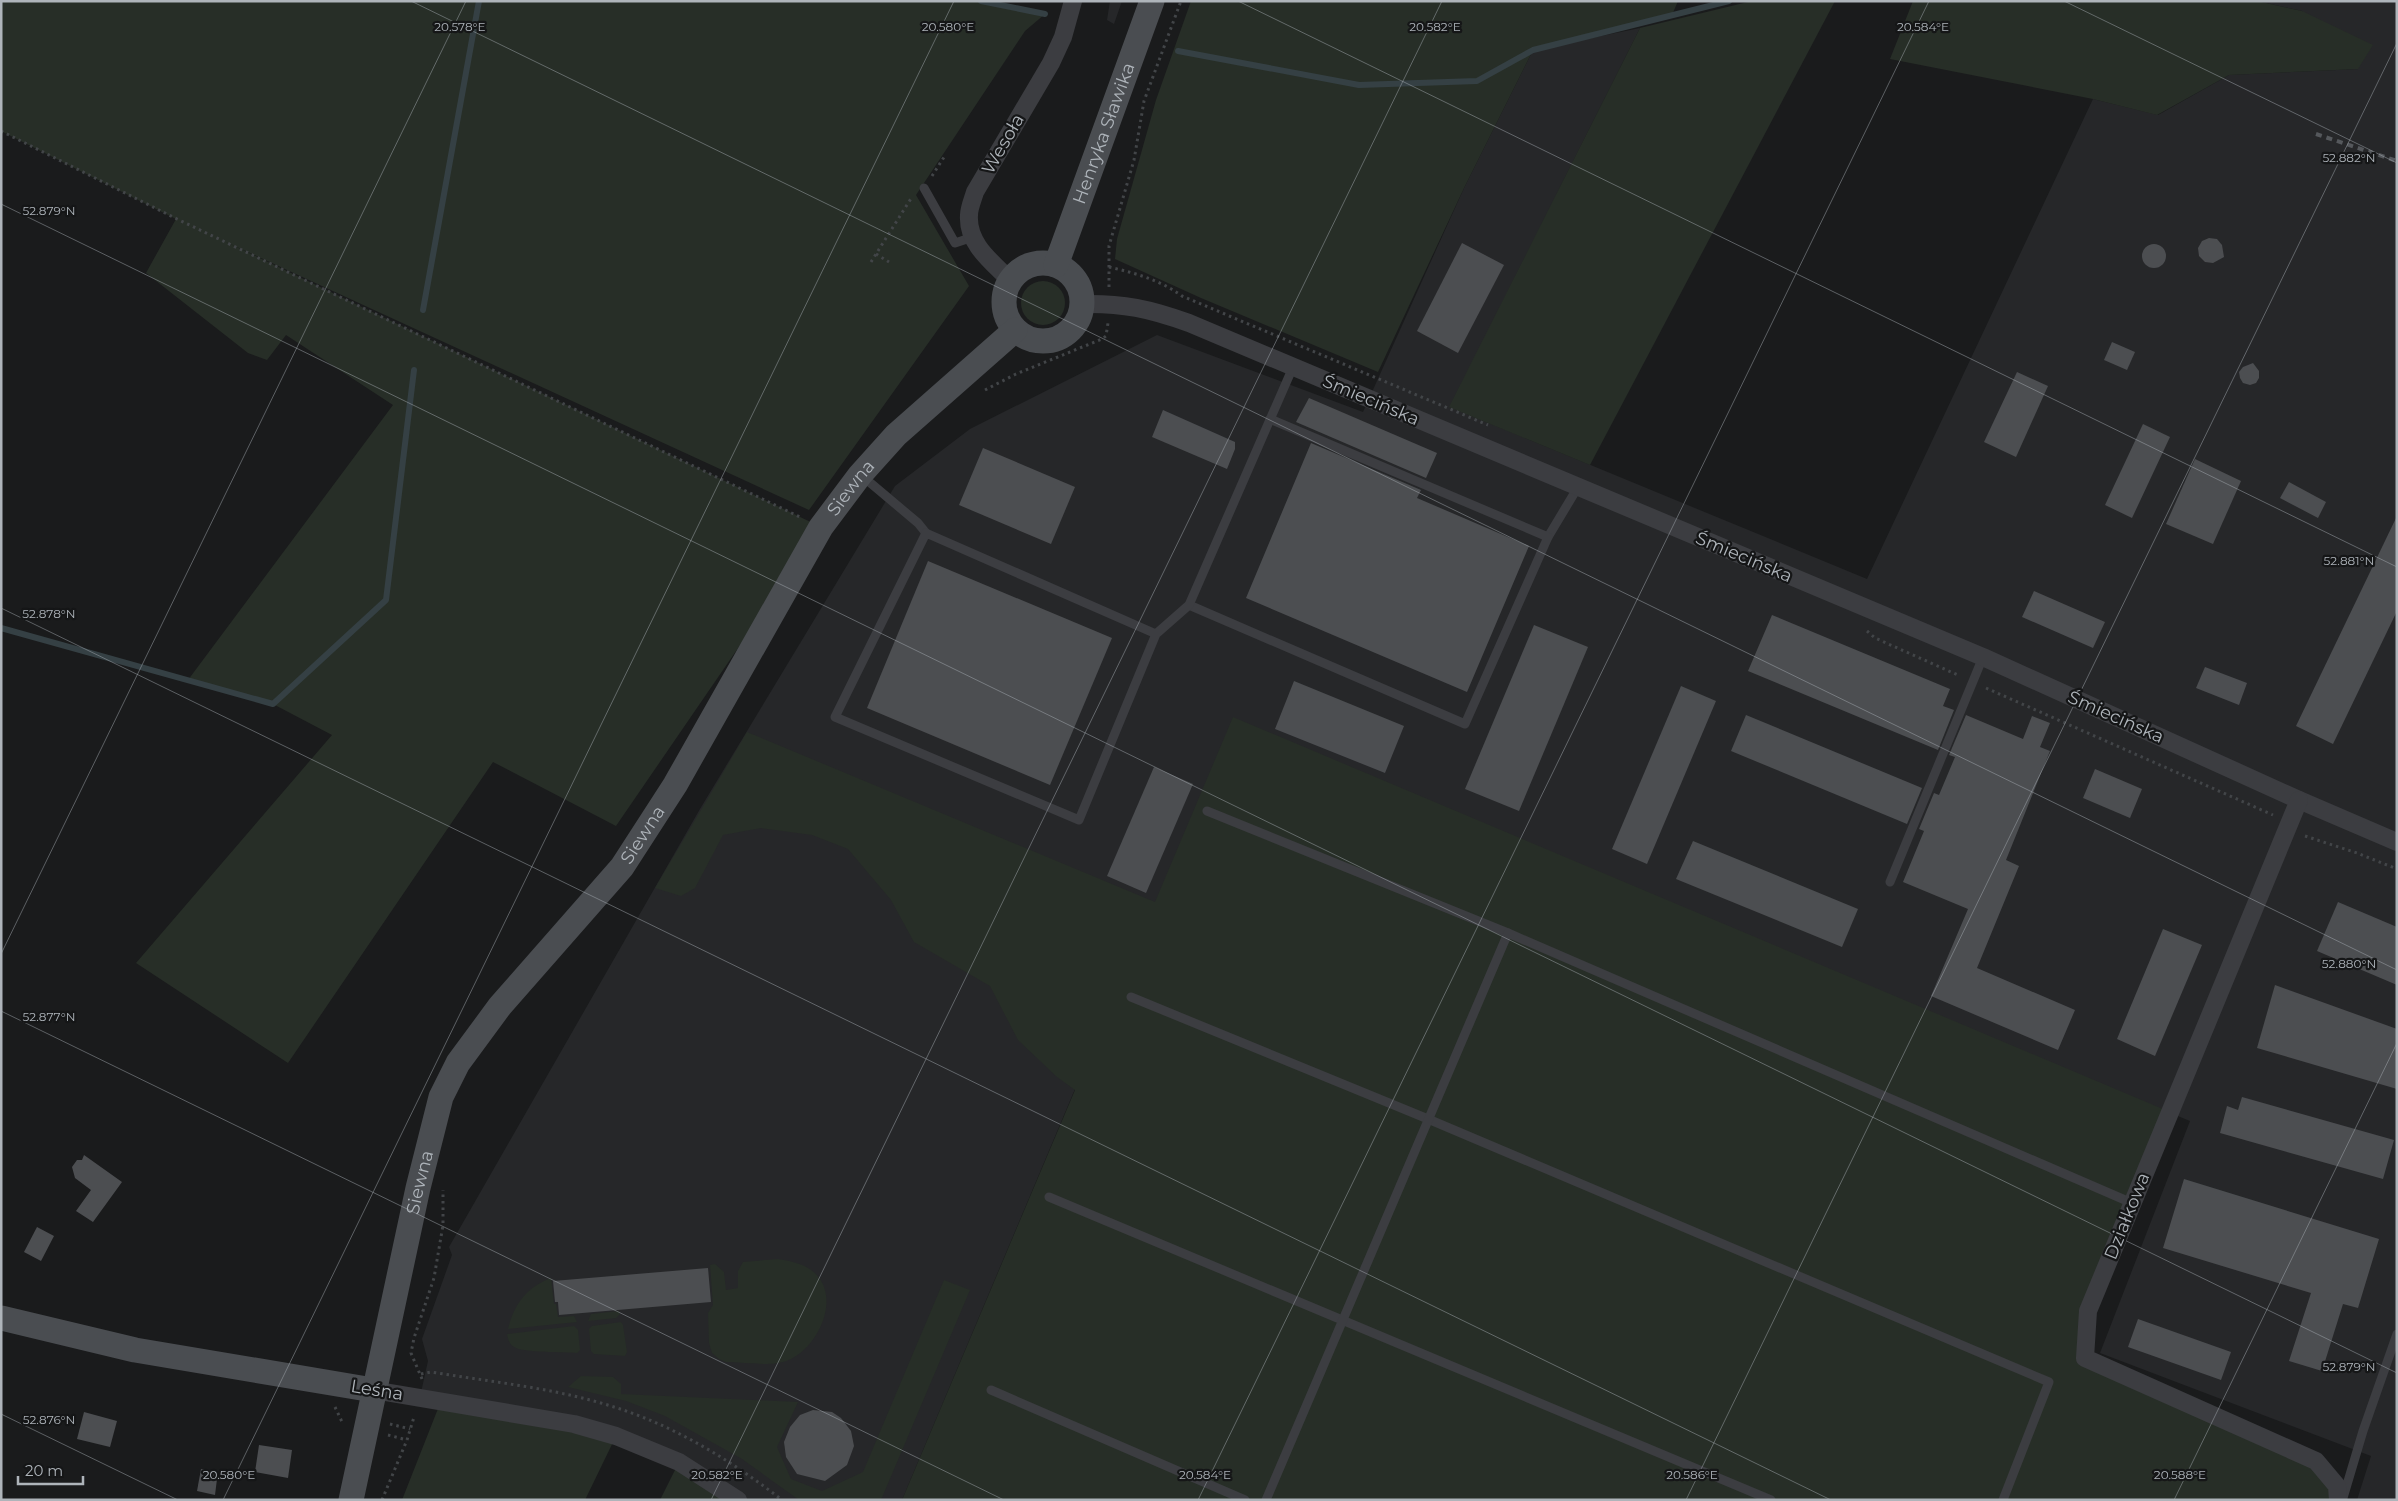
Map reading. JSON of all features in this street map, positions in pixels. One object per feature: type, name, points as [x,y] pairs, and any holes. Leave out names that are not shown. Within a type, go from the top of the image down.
[{"type":"main road","name":"Henryka Sławika","points":[[1056,265],[1152,1]]},
{"type":"main road","points":[[1047,263],[1056,265],[1075,280],[1082,297],[1079,317],[1074,326],[1059,338],[1046,342],[1034,341],[1015,330],[1004,311],[1005,289],[1016,273],[1030,265],[1047,263]]},
{"type":"main road","name":"Siewna","points":[[351,1500],[373,1390],[418,1188],[441,1097],[458,1063],[500,1006],[622,867],[675,785],[821,527],[860,475],[896,435],[1015,330]]},
{"type":"main road","name":"Leśna","points":[[1,1319],[135,1350],[373,1390]]},
{"type":"street","name":"Wesoła","points":[[1010,280],[982,254],[973,237],[969,216],[975,192],[1051,63],[1063,37],[1073,1]]},
{"type":"street","name":"Śmiecińska","points":[[1082,304],[1110,304],[1152,310],[1293,367],[1983,657],[2299,800],[2397,842]]},
{"type":"street","name":"Działkowa","points":[[2299,800],[2088,1311],[2085,1358],[2316,1461],[2337,1486],[2338,1500]]},
{"type":"street","name":"Leśna","points":[[373,1390],[574,1424],[616,1436],[679,1462],[738,1500]]},
{"type":"lane","points":[[924,188],[955,243],[973,237]]},
{"type":"lane","points":[[926,533],[835,717],[1079,820],[1156,634],[1189,606],[1293,367]]},
{"type":"lane","points":[[1270,419],[1548,537]]},
{"type":"lane","points":[[860,475],[918,523],[926,533],[1156,634]]},
{"type":"lane","points":[[1189,606],[1464,724],[1548,537],[1578,487]]},
{"type":"lane","points":[[1890,882],[1983,657]]},
{"type":"lane","points":[[1207,811],[1508,934],[2132,1203]]},
{"type":"lane","points":[[1266,1500],[1508,934]]},
{"type":"lane","points":[[1131,997],[1428,1119],[2049,1382],[2003,1500]]},
{"type":"lane","points":[[1049,1197],[1771,1500]]},
{"type":"lane","points":[[2342,1500],[2363,1431],[2397,1334]]},
{"type":"lane","points":[[991,1390],[1245,1500]]},
{"type":"path","points":[[979,393],[1016,374],[1106,336],[1110,304],[1109,246],[1113,228],[1134,160],[1144,101],[1181,1]]},
{"type":"path","points":[[1,131],[176,219],[821,527]]},
{"type":"path","points":[[871,262],[920,185],[924,188],[946,154]]},
{"type":"path","points":[[876,254],[889,262]]},
{"type":"path","points":[[382,1500],[407,1440],[420,1397],[422,1381],[411,1353],[414,1338],[434,1278],[443,1226],[443,1188]]},
{"type":"shaded area","points":[[1,1],[981,1],[1045,14],[1025,31],[916,195],[969,286],[809,510],[224,241],[821,527],[616,826],[493,762],[288,1063],[136,963],[332,735],[273,704],[188,680],[393,405],[286,335],[267,360],[248,353],[146,273],[176,219],[1,131]]},
{"type":"shaded area","points":[[1110,1],[1122,1],[1114,24],[1107,20]]},
{"type":"shaded area","points":[[1191,1],[1678,1],[1672,15],[1533,50],[1464,188],[1378,372],[1201,298],[1115,259],[1117,239],[1156,100]]},
{"type":"shaded area","points":[[1752,1],[1835,1],[1590,465],[1449,407],[1640,28]]},
{"type":"shaded area","points":[[1913,1],[2257,1],[2302,11],[2373,45],[2358,69],[2229,75],[2157,115],[2093,99],[1890,59]]},
{"type":"shaded area","points":[[2257,1],[2397,1],[2397,1500],[2357,1500],[2371,1456],[2100,1353],[2190,1121],[2151,1105],[1075,1089],[902,1500],[738,1500],[648,1448],[420,1397],[428,1361],[422,1339],[452,1255],[449,1247],[700,809],[895,486],[970,429],[1157,335],[1363,412],[1464,188],[1533,50],[1640,28],[1450,407],[1867,579],[2093,99],[2158,115],[2229,75],[2358,69],[2302,11]]},
{"type":"shaded area","points":[[1039,281],[1047,281],[1059,287],[1065,303],[1059,319],[1047,325],[1039,325],[1027,319],[1021,307],[1021,299],[1027,287]]},
{"type":"shaded area","points":[[1233,717],[2170,1112],[2088,1311],[2085,1358],[2316,1461],[2338,1500],[902,1500],[1075,1090],[1057,1077],[1018,1040],[990,986],[914,942],[891,900],[848,849],[812,835],[761,828],[723,835],[695,888],[681,896],[655,888],[747,732],[1155,902]]},
{"type":"shaded area","points":[[778,1259],[803,1266],[811,1270],[821,1280],[825,1292],[826,1305],[819,1331],[801,1352],[784,1362],[759,1364],[726,1362],[719,1359],[712,1353],[709,1343],[708,1313],[713,1305],[710,1265],[715,1264],[724,1272],[726,1290],[738,1288],[738,1271],[743,1262]]},
{"type":"shaded area","points":[[551,1278],[554,1304],[556,1304],[558,1317],[574,1316],[577,1322],[508,1329],[518,1304],[528,1291]]},
{"type":"shaded area","points":[[944,1280],[970,1290],[881,1500],[799,1500],[742,1459],[665,1416],[626,1401],[568,1387],[581,1376],[613,1377],[621,1384],[621,1394],[798,1402],[777,1447],[791,1479],[822,1491],[863,1472]]},
{"type":"shaded area","points":[[619,1311],[620,1314],[616,1318],[588,1321],[591,1314]]},
{"type":"shaded area","points":[[621,1322],[627,1352],[625,1356],[594,1354],[591,1351],[589,1329],[592,1326]]},
{"type":"shaded area","points":[[574,1326],[578,1330],[580,1350],[577,1353],[519,1349],[511,1344],[507,1334]]},
{"type":"shaded area","points":[[441,1401],[616,1436],[585,1500],[402,1500]]},
{"type":"shaded area","points":[[679,1462],[738,1500],[660,1500]]},
{"type":"building","points":[[2209,238],[2217,239],[2222,245],[2224,257],[2213,263],[2205,262],[2199,256],[2198,248],[2202,241]]},
{"type":"building","points":[[1462,243],[1504,265],[1458,353],[1417,331]]},
{"type":"building","points":[[2154,244],[2163,247],[2166,256],[2163,265],[2154,268],[2145,265],[2142,256],[2145,247]]},
{"type":"building","points":[[2112,342],[2135,352],[2127,370],[2104,360]]},
{"type":"building","points":[[2253,363],[2259,371],[2259,378],[2256,383],[2250,385],[2243,383],[2239,372],[2243,367]]},
{"type":"building","points":[[2017,372],[2048,386],[2016,457],[1984,442]]},
{"type":"building","points":[[1309,398],[1437,453],[1426,478],[1296,422]]},
{"type":"building","points":[[1163,410],[1235,442],[1235,449],[1227,469],[1152,437]]},
{"type":"building","points":[[2143,424],[2170,437],[2132,518],[2105,505]]},
{"type":"building","points":[[1311,443],[1421,490],[1417,498],[1529,546],[1467,692],[1246,598]]},
{"type":"building","points":[[983,448],[1075,487],[1051,544],[959,505]]},
{"type":"building","points":[[2195,459],[2241,481],[2213,544],[2166,524]]},
{"type":"building","points":[[2289,482],[2326,502],[2318,518],[2280,498]]},
{"type":"building","points":[[2397,516],[2397,611],[2333,744],[2296,726]]},
{"type":"building","points":[[928,561],[1112,638],[1050,785],[867,708]]},
{"type":"building","points":[[2034,591],[2105,622],[2093,648],[2022,617]]},
{"type":"building","points":[[1772,615],[1950,689],[1943,706],[1954,710],[1938,750],[1748,671]]},
{"type":"building","points":[[1534,625],[1588,647],[1519,811],[1465,789]]},
{"type":"building","points":[[2205,667],[2247,683],[2239,705],[2196,688]]},
{"type":"building","points":[[1294,681],[1404,726],[1385,773],[1275,729]]},
{"type":"building","points":[[1681,686],[1716,701],[1647,864],[1612,849]]},
{"type":"building","points":[[1746,715],[1922,788],[1907,824],[1731,751]]},
{"type":"building","points":[[1966,715],[2023,739],[2032,716],[2050,723],[2040,747],[2050,751],[2006,860],[2019,866],[1977,968],[2075,1010],[2058,1050],[1931,996],[1968,909],[1903,882],[1924,831],[1919,829],[1934,793],[1939,795],[1955,757],[1949,755]]},
{"type":"building","points":[[1154,767],[1193,784],[1146,893],[1107,876]]},
{"type":"building","points":[[2095,769],[2142,789],[2130,818],[2083,798]]},
{"type":"building","points":[[1693,841],[1858,909],[1842,947],[1676,879]]},
{"type":"building","points":[[2338,902],[2397,927],[2397,985],[2317,951]]},
{"type":"building","points":[[2163,929],[2202,945],[2155,1056],[2117,1039]]},
{"type":"building","points":[[2275,985],[2397,1029],[2397,1089],[2257,1048]]},
{"type":"building","points":[[2242,1097],[2394,1140],[2383,1179],[2220,1133],[2227,1106],[2238,1110]]},
{"type":"building","points":[[84,1155],[122,1182],[93,1222],[76,1211],[91,1190],[75,1178],[72,1167],[77,1160],[82,1160]]},
{"type":"building","points":[[2184,1179],[2379,1239],[2358,1308],[2343,1304],[2322,1371],[2289,1361],[2311,1293],[2163,1248]]},
{"type":"building","points":[[37,1227],[54,1236],[41,1261],[24,1252]]},
{"type":"building","points":[[708,1268],[711,1302],[559,1315],[558,1302],[555,1302],[553,1281]]},
{"type":"building","points":[[2138,1319],[2231,1352],[2221,1380],[2128,1347]]},
{"type":"building","points":[[813,1410],[832,1412],[841,1418],[851,1431],[854,1446],[847,1465],[825,1481],[797,1474],[786,1457],[784,1442],[790,1427],[800,1415]]},
{"type":"building","points":[[84,1412],[117,1421],[110,1447],[77,1439]]},
{"type":"building","points":[[259,1445],[292,1450],[288,1478],[255,1472]]},
{"type":"building","points":[[201,1469],[218,1471],[215,1495],[197,1491]]},
{"type":"waterway","points":[[423,310],[479,1]]},
{"type":"waterway","points":[[981,1],[1045,14]]},
{"type":"waterway","points":[[1178,51],[1359,85],[1477,81],[1533,50],[1729,1]]},
{"type":"waterway","points":[[1,628],[273,704],[386,600],[414,370]]},
{"type":"railway","points":[[2316,134],[2397,161]]}]
